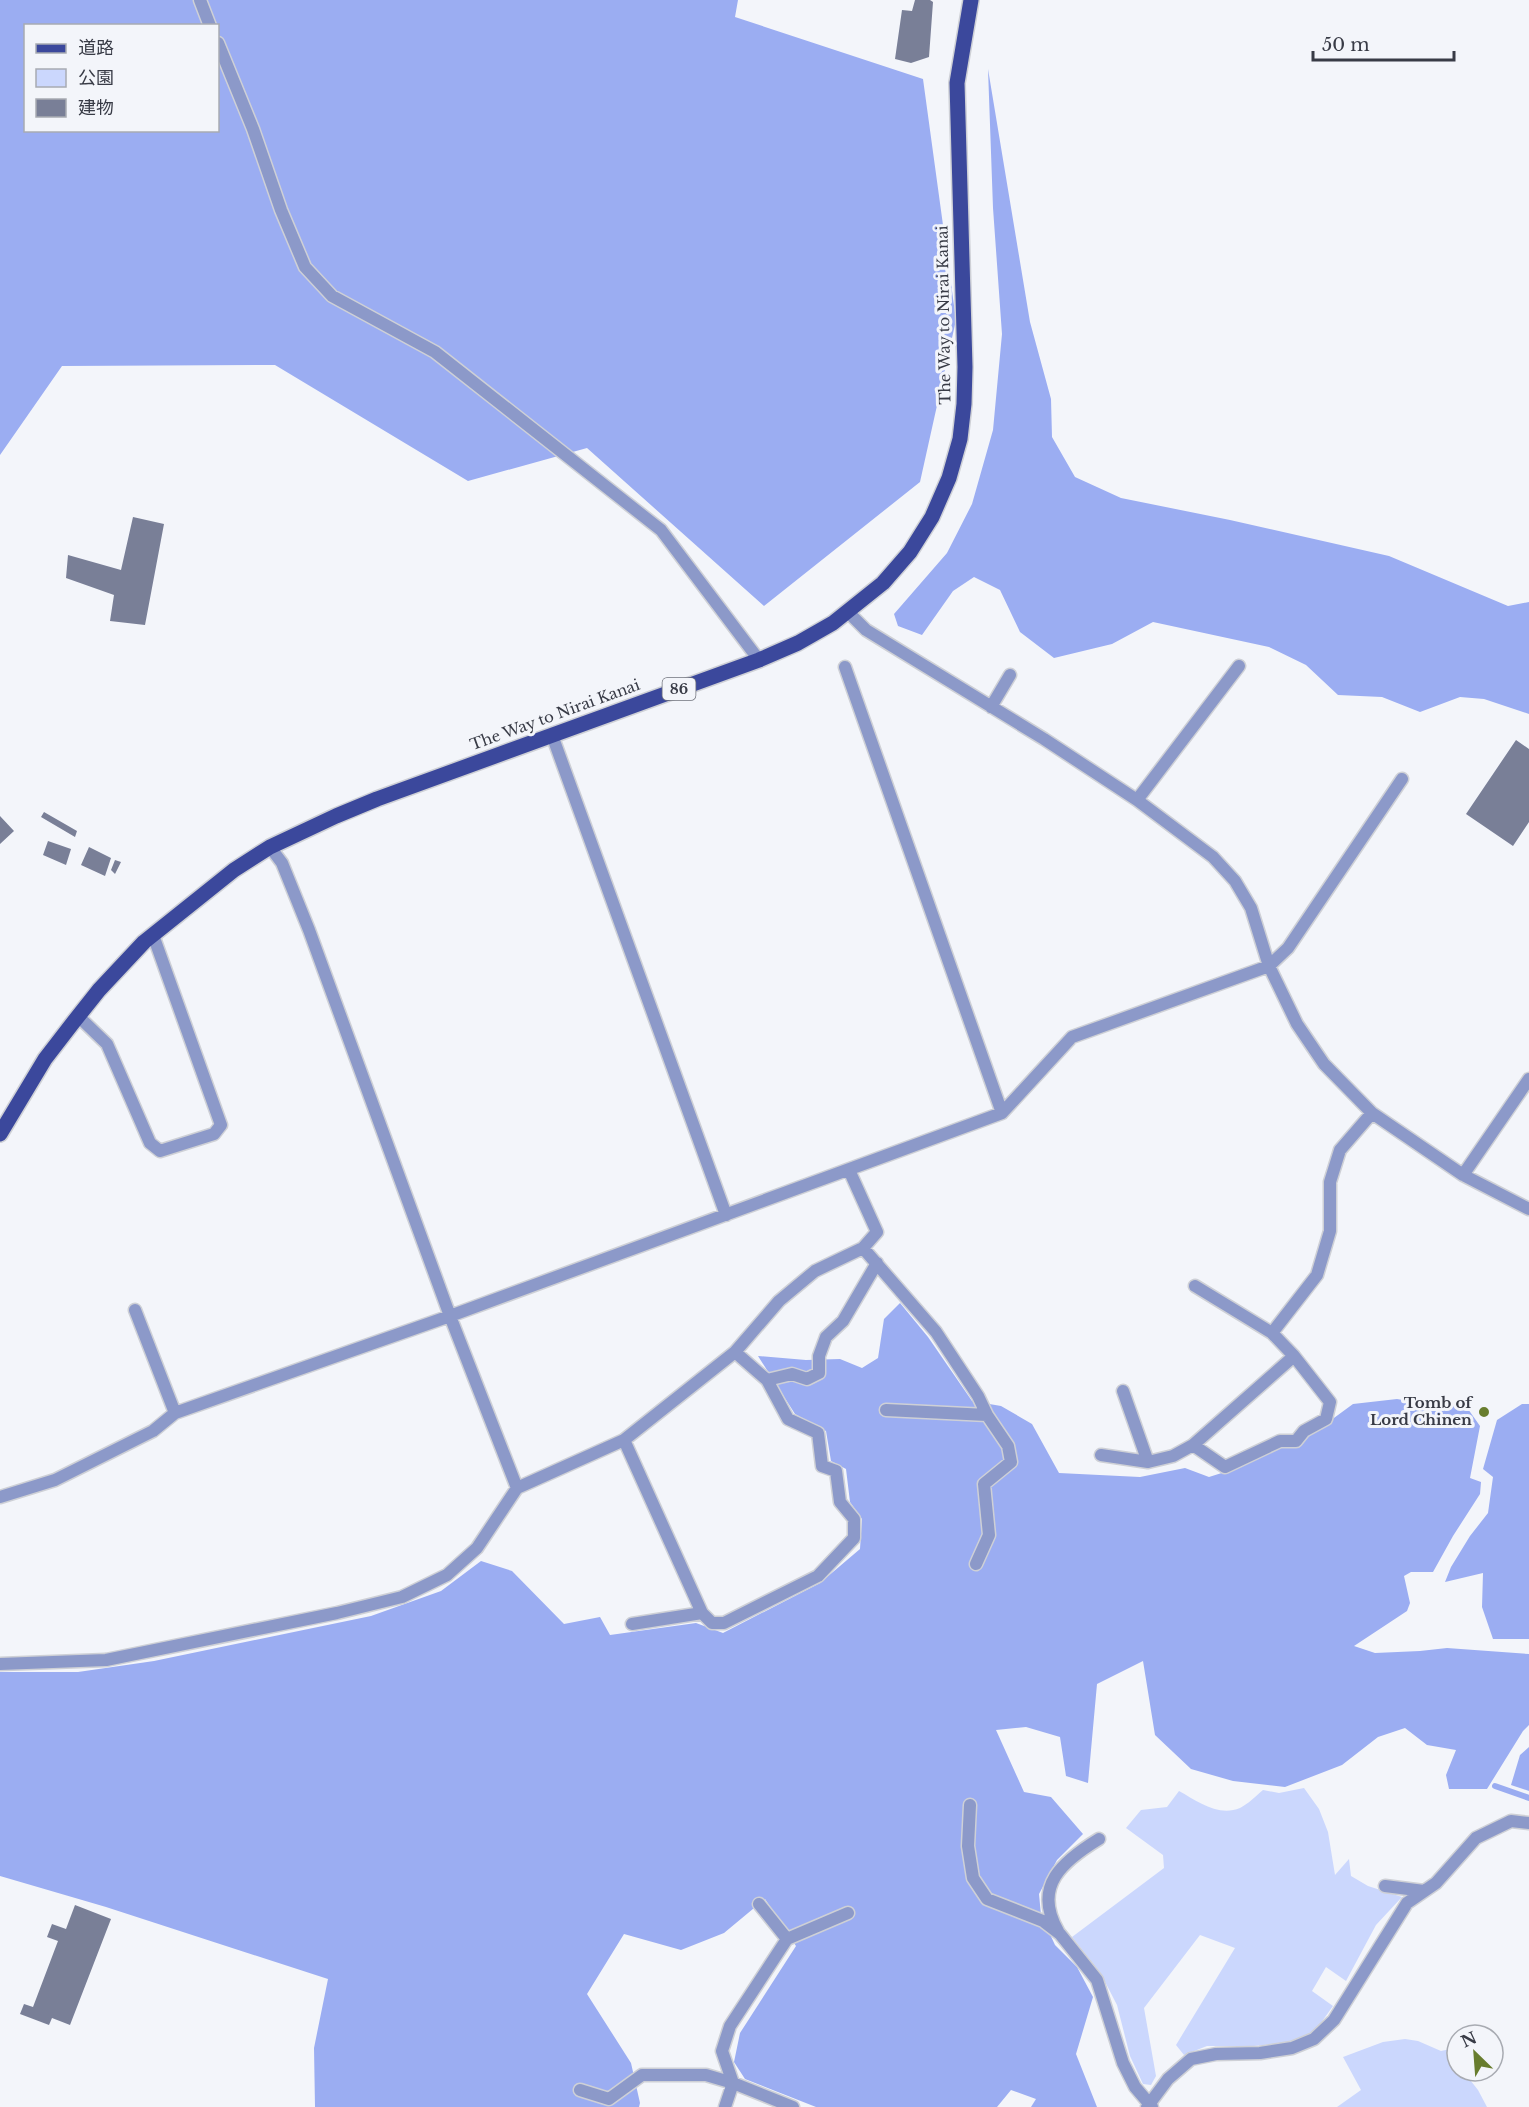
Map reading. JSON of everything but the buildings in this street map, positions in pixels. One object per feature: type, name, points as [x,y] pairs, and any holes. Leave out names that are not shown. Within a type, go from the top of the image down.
[{"type":"main road","name":"The Way to Nirai Kanai","points":[[0,1134],[45,1059],[112,976],[153,935],[234,870],[270,847],[377,799],[759,660],[798,643],[848,612],[883,583],[910,552],[941,498],[960,439],[965,367],[957,83],[971,0]]},
{"type":"street","points":[[200,0],[209,24]]},
{"type":"street","points":[[219,45],[305,267],[332,296],[435,352],[661,530],[759,660]]},
{"type":"street","points":[[848,612],[866,630],[991,706],[1137,800],[1214,857],[1234,881],[1251,908],[1269,966],[1297,1024],[1324,1064],[1372,1113],[1463,1175],[1529,1209]]},
{"type":"street","points":[[1137,800],[1239,666]]},
{"type":"street","points":[[845,667],[1002,1113]]},
{"type":"street","points":[[991,706],[1010,675]]},
{"type":"street","points":[[552,735],[726,1215]]},
{"type":"street","points":[[0,1497],[55,1480],[153,1431],[176,1413],[450,1316],[1002,1113],[1072,1037],[1269,966],[1288,948],[1402,779]]},
{"type":"street","points":[[270,847],[282,863],[309,930],[450,1316],[517,1488]]},
{"type":"street","points":[[78,1016],[106,1044],[150,1143],[160,1151],[214,1134],[221,1125],[153,935]]},
{"type":"street","points":[[1463,1175],[1529,1079]]},
{"type":"street","points":[[1272,1333],[1317,1275],[1330,1231],[1330,1182],[1340,1150],[1372,1113]]},
{"type":"street","points":[[0,1664],[105,1660],[337,1613],[402,1597],[447,1575],[477,1548],[517,1488],[624,1440],[735,1352],[779,1301],[814,1271],[863,1248],[877,1232],[849,1170]]},
{"type":"street","points":[[863,1248],[936,1332],[1008,1446],[1011,1462],[984,1484],[989,1535],[976,1564]]},
{"type":"street","points":[[766,1380],[792,1374],[807,1379],[819,1373],[819,1356],[826,1337],[843,1321],[877,1263]]},
{"type":"street","points":[[1193,1445],[1225,1467],[1280,1441],[1296,1441],[1304,1431],[1326,1419],[1330,1402],[1294,1356],[1272,1333],[1195,1286]]},
{"type":"street","points":[[135,1310],[176,1413]]},
{"type":"street","points":[[624,1440],[702,1613],[712,1623],[724,1623],[818,1576],[854,1538],[854,1519],[840,1502],[836,1471],[822,1466],[818,1433],[788,1419],[766,1380],[735,1352]]},
{"type":"street","points":[[1101,1455],[1148,1462],[1173,1456],[1193,1445],[1294,1356]]},
{"type":"street","points":[[1123,1391],[1148,1462]]},
{"type":"street","points":[[886,1410],[987,1414]]},
{"type":"street","points":[[632,1624],[702,1613]]},
{"type":"street","points":[[970,1805],[968,1846],[973,1878],[987,1899],[1042,1921],[1060,1934]]},
{"type":"street","points":[[1099,1839],[1077,1852],[1055,1874],[1049,1888],[1048,1908],[1051,1919],[1060,1934],[1097,1980],[1123,2063],[1135,2087],[1150,2106],[1168,2079],[1191,2059],[1216,2054],[1260,2053],[1292,2048],[1314,2039],[1334,2020],[1407,1903],[1436,1883],[1476,1838],[1511,1821],[1529,1823]]},
{"type":"street","points":[[1385,1886],[1424,1891]]},
{"type":"street","points":[[759,1904],[787,1939]]},
{"type":"street","points":[[725,2107],[733,2083],[722,2051],[729,2026],[787,1939],[848,1913]]},
{"type":"street","points":[[580,2090],[609,2099],[642,2075],[706,2075],[733,2083],[793,2107]]},
{"type":"green space","points":[[1304,1788],[1319,1809],[1328,1832],[1335,1875],[1349,1859],[1351,1876],[1368,1886],[1402,1897],[1376,1925],[1346,1981],[1326,1967],[1312,1991],[1333,2006],[1313,2034],[1292,2042],[1254,2046],[1207,2046],[1184,2055],[1176,2045],[1235,1948],[1200,1935],[1144,2008],[1156,2076],[1151,2085],[1143,2084],[1130,2056],[1117,2005],[1100,1972],[1072,1937],[1164,1868],[1163,1855],[1126,1828],[1141,1810],[1167,1807],[1179,1791],[1208,1807],[1224,1811],[1240,1808],[1263,1790],[1279,1793]]},
{"type":"green space","points":[[1405,2039],[1418,2041],[1441,2051],[1445,2050],[1445,2083],[1472,2083],[1487,2107],[1337,2107],[1361,2090],[1343,2057],[1383,2042]]},
{"type":"shaded area","points":[[0,0],[738,0],[735,17],[923,79],[956,320],[920,482],[764,606],[587,448],[468,481],[275,365],[62,366],[0,455]]},
{"type":"shaded area","points":[[988,69],[1030,322],[1051,399],[1052,437],[1075,477],[1121,498],[1389,556],[1508,606],[1529,602],[1529,714],[1484,699],[1460,697],[1420,712],[1382,697],[1338,695],[1306,665],[1269,647],[1153,622],[1112,644],[1054,658],[1020,632],[1000,590],[974,577],[953,591],[922,635],[898,626],[894,614],[947,553],[972,504],[993,430],[1002,334],[993,208]]},
{"type":"shaded area","points":[[900,1303],[928,1337],[972,1401],[1001,1406],[1032,1424],[1059,1473],[1140,1477],[1185,1468],[1209,1477],[1282,1447],[1299,1447],[1308,1437],[1353,1404],[1397,1399],[1420,1403],[1439,1402],[1468,1409],[1480,1426],[1470,1478],[1481,1482],[1480,1494],[1433,1572],[1411,1572],[1404,1576],[1410,1603],[1407,1611],[1354,1646],[1375,1653],[1447,1648],[1529,1654],[1529,1725],[1487,1789],[1449,1789],[1446,1775],[1456,1750],[1427,1745],[1405,1728],[1378,1737],[1342,1765],[1285,1787],[1233,1781],[1191,1769],[1155,1735],[1143,1661],[1097,1684],[1088,1783],[1066,1776],[1060,1737],[1026,1727],[996,1730],[1024,1792],[1051,1797],[1083,1834],[1057,1860],[1039,1894],[1041,1915],[1055,1945],[1077,1967],[1093,1997],[1076,2054],[1097,2107],[1031,2107],[1036,2099],[1011,2090],[997,2107],[816,2107],[745,2079],[734,2062],[740,2033],[796,1946],[765,1899],[724,1933],[681,1950],[624,1934],[587,1994],[631,2063],[639,2107],[315,2107],[314,2048],[328,1979],[106,1907],[0,1876],[0,1672],[78,1672],[154,1661],[371,1616],[441,1591],[481,1561],[512,1571],[564,1624],[600,1617],[610,1635],[696,1623],[723,1633],[820,1583],[860,1549],[862,1519],[850,1502],[846,1469],[831,1461],[826,1431],[795,1414],[758,1356],[806,1360],[840,1359],[862,1368],[878,1358],[884,1319]]},
{"type":"shaded area","points":[[1522,1404],[1529,1404],[1529,1639],[1493,1639],[1482,1607],[1483,1573],[1445,1582],[1451,1567],[1470,1536],[1488,1513],[1493,1477],[1483,1469],[1497,1420]]},
{"type":"shaded area","points":[[1529,1747],[1529,1791],[1511,1785],[1520,1755]]},
{"type":"waterway","points":[[1495,1786],[1529,1798]]},
{"type":"place","name":"Tomb of Lord Chinen","points":[[1484,1412]]}]
